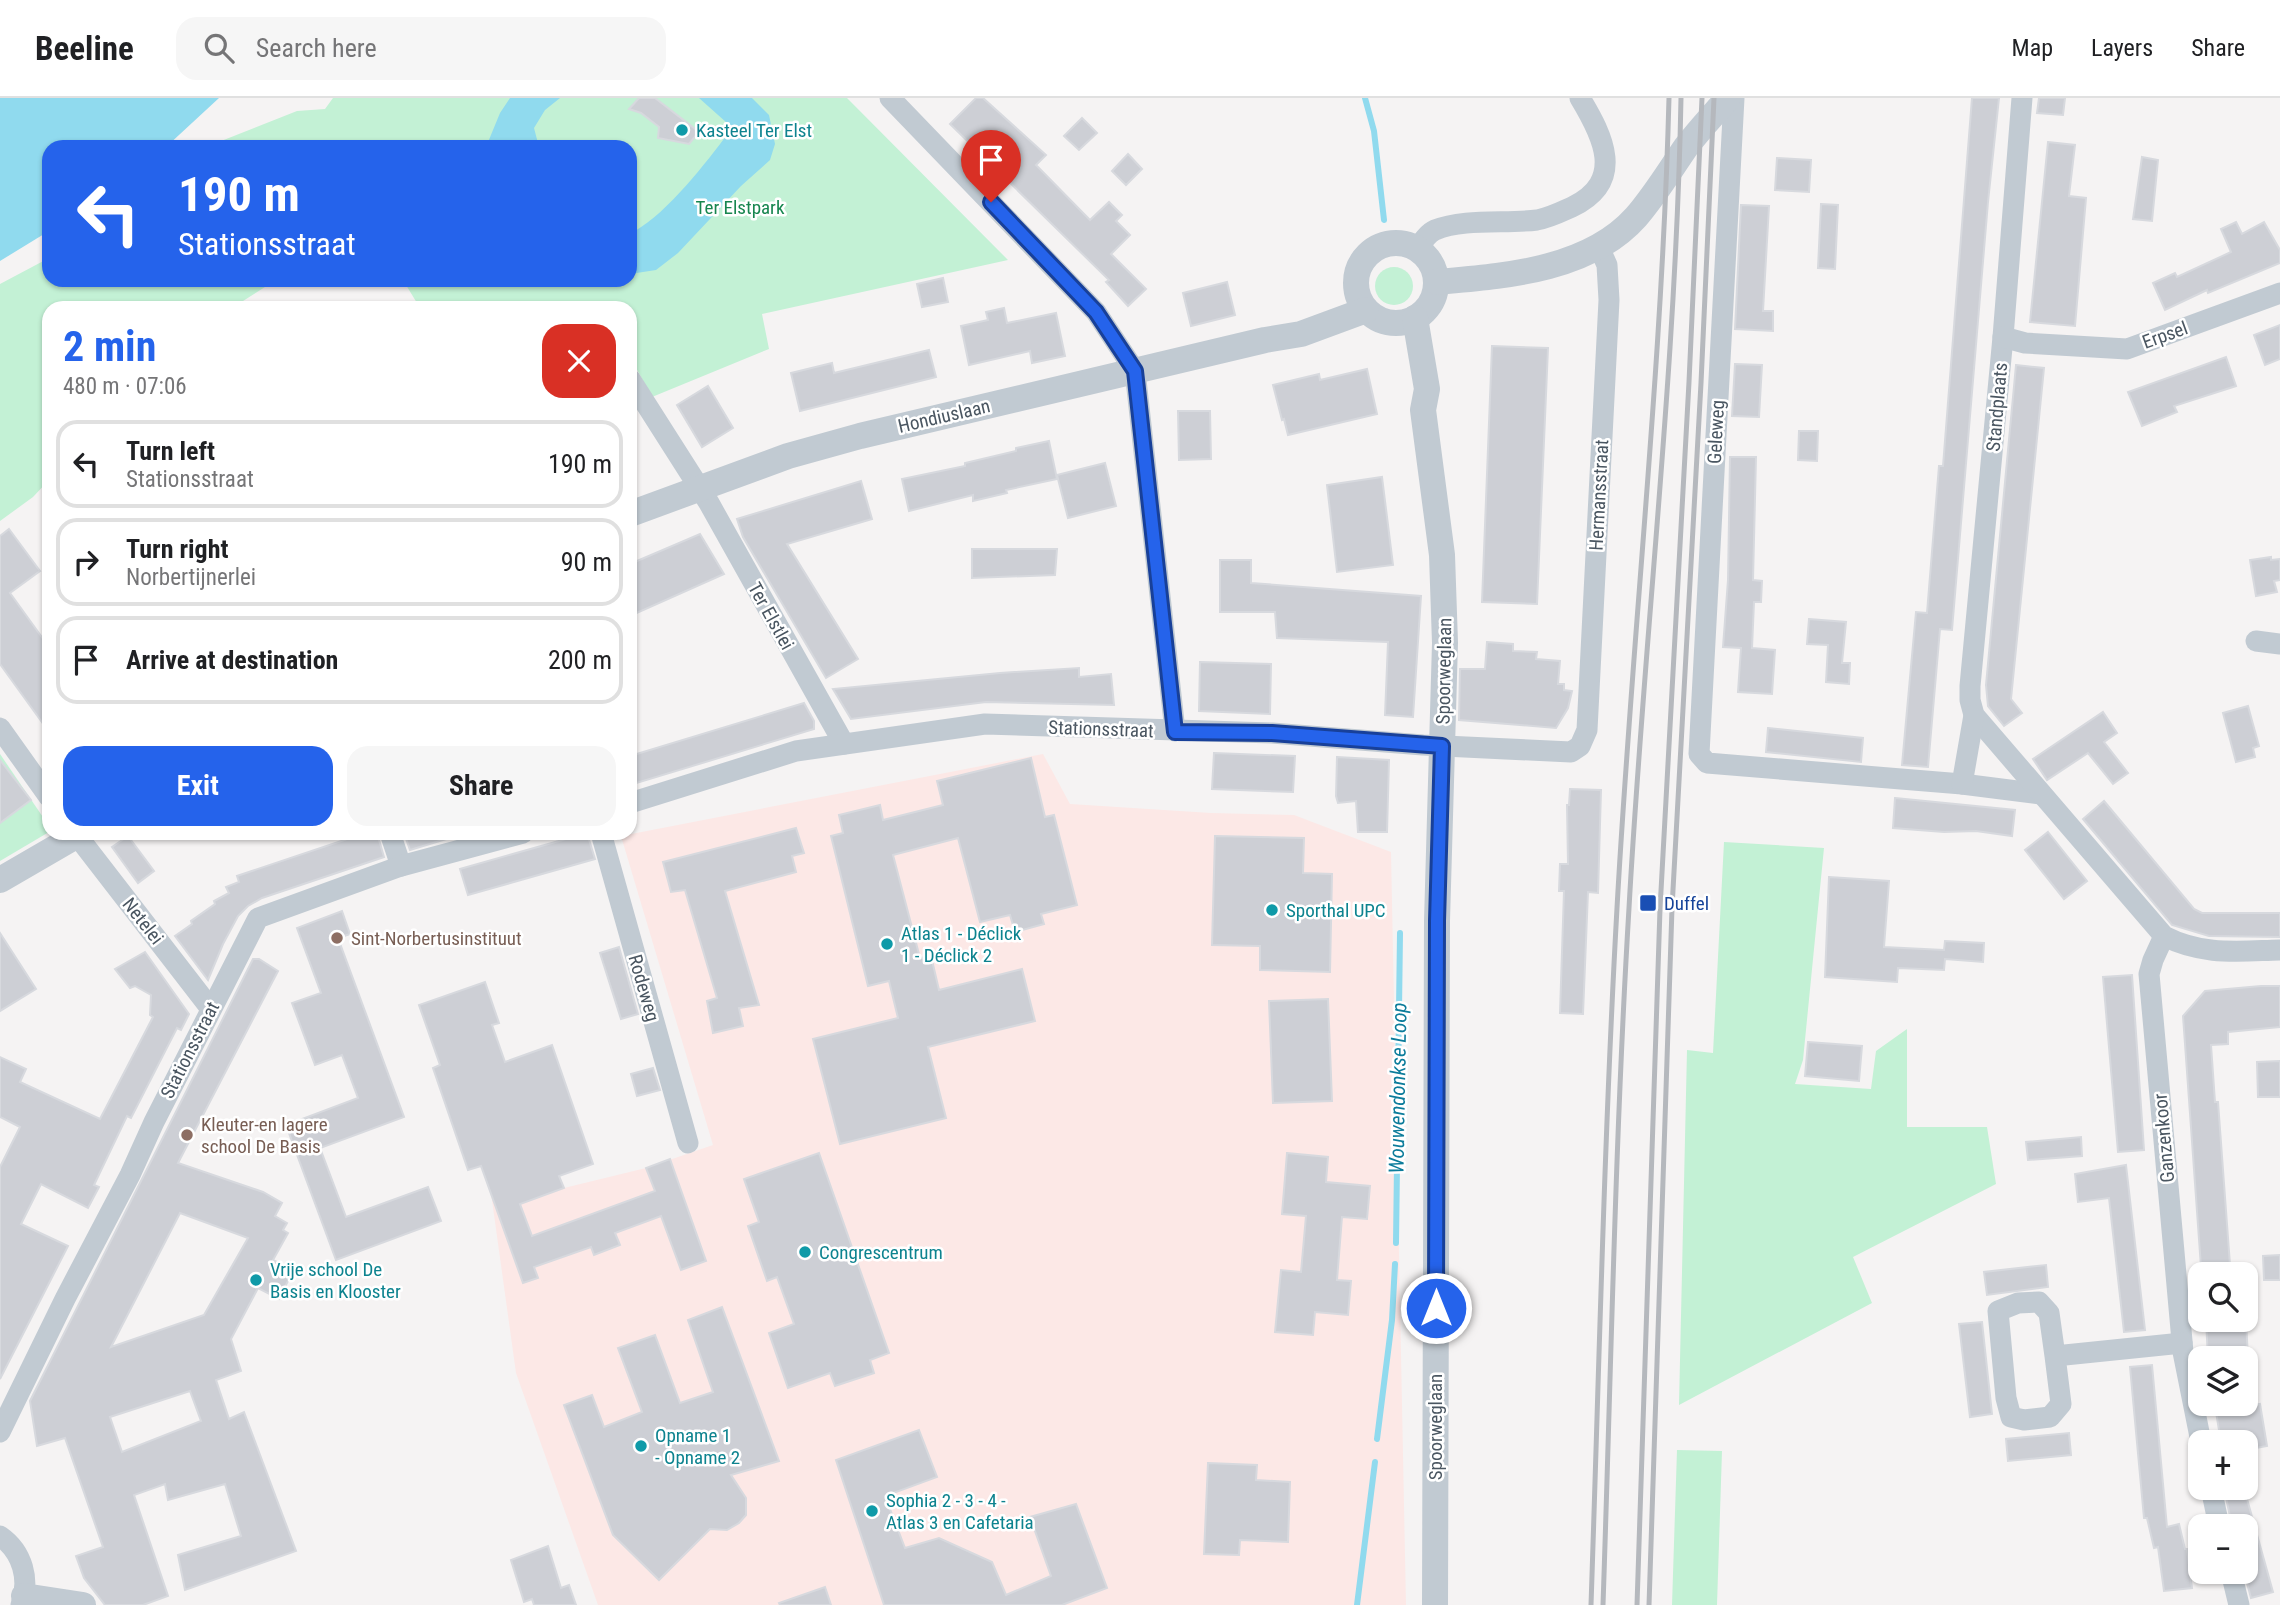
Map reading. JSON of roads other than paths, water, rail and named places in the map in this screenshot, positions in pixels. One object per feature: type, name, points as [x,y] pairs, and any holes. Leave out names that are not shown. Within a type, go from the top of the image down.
[{"type":"street","points":[[890,98],[1096,312],[1135,371],[1175,732]]},
{"type":"street","points":[[1356,285],[1359,299],[1366,310],[1377,319],[1403,321],[1432,302],[1437,282],[1430,262],[1417,249],[1434,230],[1540,219],[1583,202],[1596,189],[1606,170],[1606,161],[1597,126],[1580,98]]},
{"type":"street","points":[[1437,282],[1530,272],[1598,245],[1635,218],[1688,145],[1728,98]]},
{"type":"street","name":"Geleweg","points":[[1734,98],[1699,754],[1707,763],[1962,784]]},
{"type":"street","name":"Standplaats","points":[[1962,784],[1974,715],[1970,686],[2003,337],[2022,98]]},
{"type":"street","name":"Hondiuslaan","points":[[1265,340],[1338,302],[1356,285],[1359,268],[1367,255],[1383,245],[1401,243],[1417,249]]},
{"type":"street","name":"Hermansstraat","points":[[1580,746],[1587,730],[1609,321],[1607,265],[1598,245]]},
{"type":"street","name":"Erpsel","points":[[2003,337],[2025,343],[2127,349],[2280,293]]},
{"type":"street","name":"Hondiuslaan","points":[[637,511],[788,456],[860,436],[1265,340],[1301,334],[1366,310]]},
{"type":"street","name":"Spoorweglaan","points":[[1403,321],[1403,351],[1414,392],[1423,410],[1445,592],[1437,921],[1435,1605]]},
{"type":"street","name":"Ter Elstlei","points":[[637,390],[709,503],[844,744]]},
{"type":"street","points":[[2256,641],[2280,644]]},
{"type":"street","points":[[1974,715],[2164,936],[2196,949],[2280,950]]},
{"type":"street","name":"Stationsstraat","points":[[637,801],[796,751],[985,724],[1272,733],[1551,752],[1571,752],[1580,746]]},
{"type":"street","points":[[0,728],[42,787]]},
{"type":"street","points":[[1962,784],[2040,794]]},
{"type":"street","points":[[0,880],[68,840]]},
{"type":"street","name":"Netelei","points":[[83,840],[211,1009]]},
{"type":"street","points":[[392,840],[401,866]]},
{"type":"street","name":"Stationsstraat","points":[[0,1433],[258,918],[401,866],[497,840]]},
{"type":"street","name":"Rodeweg","points":[[603,840],[688,1143]]},
{"type":"street","name":"Ganzenkoor","points":[[2164,936],[2149,974],[2182,1343],[2199,1430]]},
{"type":"street","points":[[2039,1302],[2049,1313],[2055,1356],[2061,1404],[2050,1417],[2011,1417],[2006,1398],[1998,1311],[2018,1303],[2039,1302]]},
{"type":"street","points":[[2055,1356],[2182,1343]]},
{"type":"street","points":[[0,1536],[19,1556],[26,1579],[23,1600],[83,1605]]},
{"type":"street","points":[[2234,1584],[2239,1605]]},
{"type":"water","points":[[0,98],[219,98],[174,140],[42,140],[42,235],[0,261]]},
{"type":"water","points":[[510,98],[560,98],[545,110],[534,128],[537,140],[489,140],[500,113]]},
{"type":"water","points":[[699,98],[752,98],[769,115],[775,144],[770,160],[741,186],[678,253],[656,270],[637,273],[637,230],[660,212],[698,172],[729,132],[727,123]]},
{"type":"waterway","name":"Wouwendonkse Loop","points":[[1365,98],[1374,131],[1384,220]]},
{"type":"waterway","name":"Wouwendonkse Loop","points":[[1396,1243],[1400,933]]},
{"type":"waterway","name":"Wouwendonkse Loop","points":[[1377,1439],[1392,1320],[1395,1264]]},
{"type":"waterway","name":"Wouwendonkse Loop","points":[[1357,1605],[1375,1462]]},
{"type":"railway","points":[[1591,1605],[1612,995],[1660,301],[1669,98]]},
{"type":"railway","points":[[1603,1605],[1624,995],[1635,807],[1673,301],[1681,98]]},
{"type":"railway","points":[[1637,1605],[1660,909],[1702,98]]},
{"type":"railway","points":[[1649,1605],[1672,908],[1714,98]]},
{"type":"place","name":"Kasteel Ter Elst","points":[[682,130]]},
{"type":"place","name":"Duffel","points":[[1648,903]]},
{"type":"place","name":"Sporthal UPC","points":[[1272,910]]},
{"type":"place","name":"Sint-Norbertusinstituut","points":[[337,938]]},
{"type":"place","name":"Atlas 1 - Déclick 1 - Déclick 2","points":[[887,944]]},
{"type":"place","name":"Kleuter-en lagere school De Basis","points":[[187,1135]]},
{"type":"place","name":"Congrescentrum","points":[[805,1252]]},
{"type":"place","name":"Vrije school De Basis en Klooster","points":[[256,1280]]},
{"type":"place","name":"Opname 1 - Opname 2","points":[[641,1446]]},
{"type":"place","name":"Sophia 2 - 3 - 4 - Atlas 3 en Cafetaria","points":[[872,1511]]},
{"type":"park label","name":"Ter Elstpark","points":[[740,207]]}]
